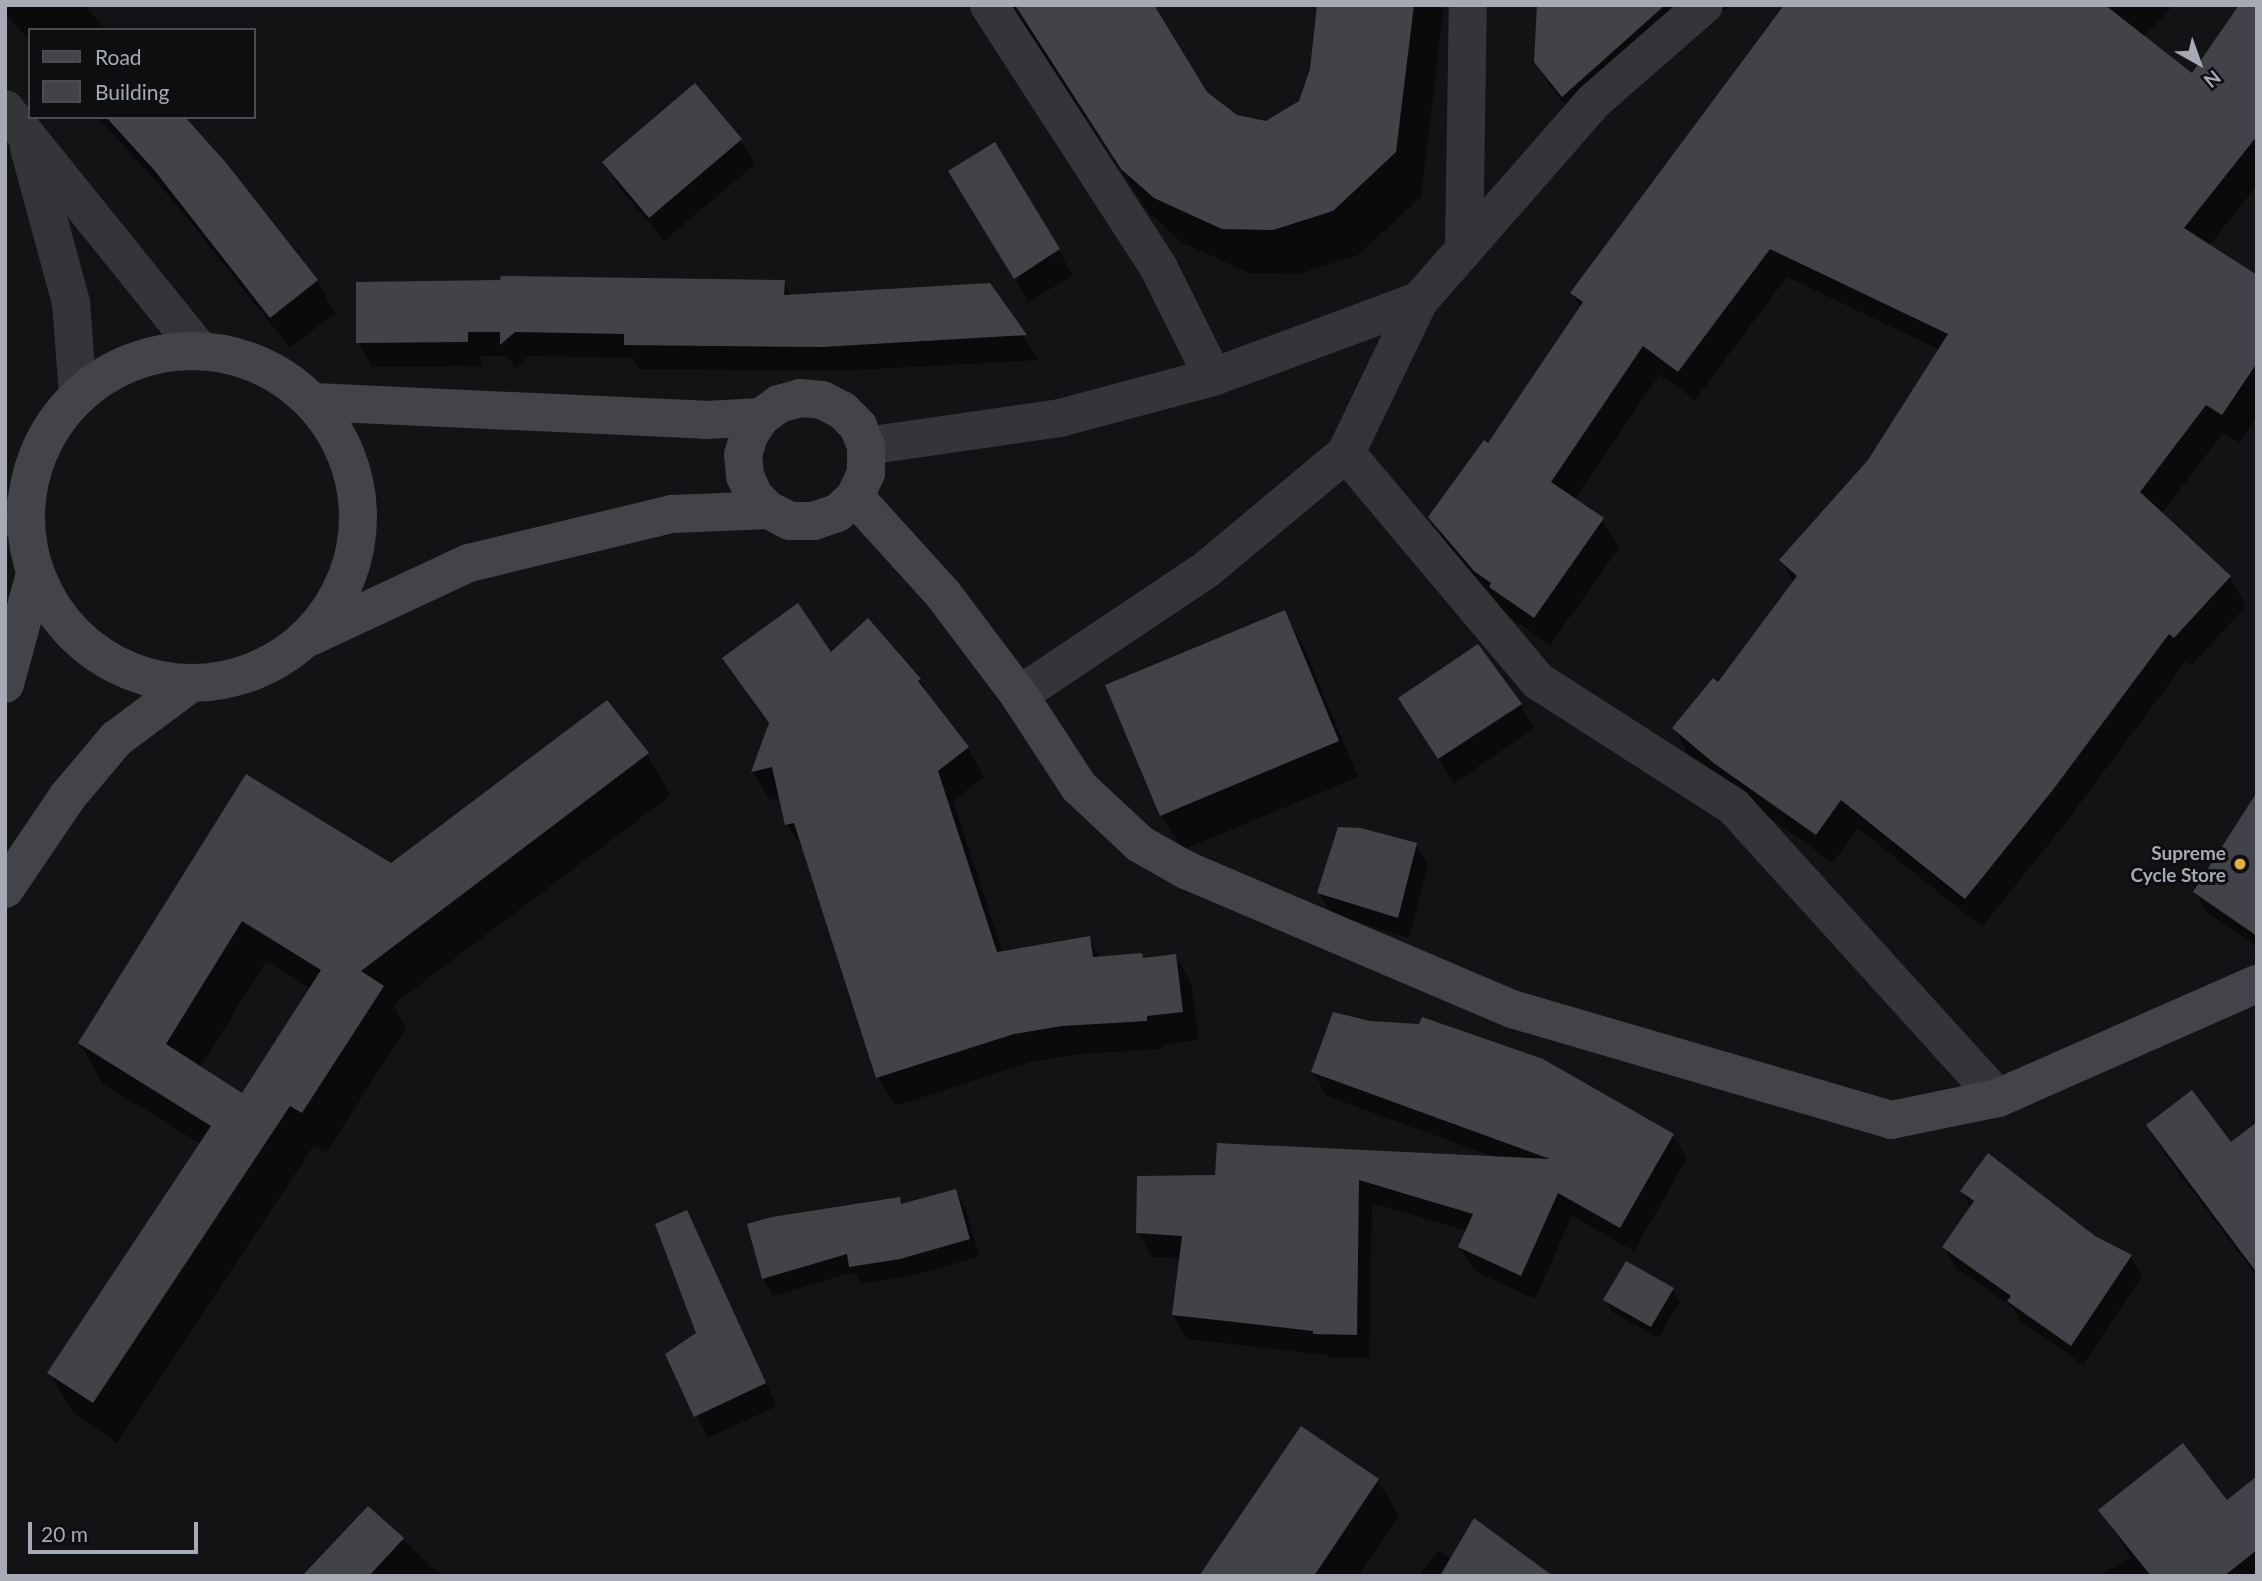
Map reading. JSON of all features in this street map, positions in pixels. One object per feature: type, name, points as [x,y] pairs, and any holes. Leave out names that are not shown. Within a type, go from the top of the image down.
[{"type":"main road","points":[[308,639],[346,585],[361,520],[349,455],[314,402],[262,363],[199,349],[134,360],[78,395],[39,448],[14,515],[34,577],[68,633],[122,671],[187,686],[252,674],[308,639],[469,563],[672,513],[768,510]]},
{"type":"main road","points":[[800,398],[822,400],[842,410],[858,426],[866,446],[866,473],[855,497],[837,513],[814,521],[790,521],[768,510],[754,496],[745,476],[743,455],[749,435],[761,417],[779,404],[800,398]]},
{"type":"main road","points":[[314,402],[706,420],[761,417]]},
{"type":"main road","points":[[855,497],[943,594],[1019,695],[1079,787],[1140,844],[1186,870],[1512,1009],[1891,1120],[1998,1098],[2257,984]]},
{"type":"main road","points":[[5,684],[34,577]]},
{"type":"main road","points":[[5,889],[68,796],[116,739],[187,686]]},
{"type":"street","points":[[989,5],[1159,268],[1213,377]]},
{"type":"street","points":[[1464,250],[1468,5]]},
{"type":"street","points":[[1019,695],[1208,569],[1346,453],[1419,302],[1594,100],[1703,5]]},
{"type":"street","points":[[15,121],[199,349]]},
{"type":"street","points":[[15,121],[71,303],[78,395]]},
{"type":"street","points":[[866,446],[1060,418],[1213,377],[1419,302]]},
{"type":"street","points":[[1346,453],[1538,681],[1734,807],[1998,1098]]},
{"type":"building","points":[[1015,5],[1154,5],[1207,92],[1237,115],[1266,121],[1299,101],[1310,69],[1317,5],[1414,5],[1396,152],[1333,211],[1273,230],[1222,229],[1154,198],[1121,169]]},
{"type":"building","points":[[1537,5],[1665,5],[1562,97],[1534,62]]},
{"type":"building","points":[[1784,5],[2105,5],[2192,73],[2239,5],[2257,5],[2257,136],[2184,228],[2257,275],[2257,363],[2222,415],[2206,405],[2140,492],[2231,576],[2174,638],[2169,634],[2052,791],[1965,899],[1841,800],[1816,835],[1715,764],[1672,728],[1713,678],[1718,682],[1797,576],[1779,560],[1868,460],[1948,334],[1770,249],[1678,372],[1643,346],[1551,482],[1604,518],[1534,618],[1489,587],[1491,583],[1474,571],[1428,517],[1484,440],[1488,443],[1583,302],[1570,293]]},
{"type":"building","points":[[695,83],[742,139],[649,218],[602,162]]},
{"type":"building","points":[[108,119],[187,119],[227,164],[318,280],[270,318],[155,171]]},
{"type":"building","points":[[995,142],[1060,249],[1014,279],[948,171]]},
{"type":"building","points":[[501,276],[785,280],[784,295],[990,283],[1027,335],[822,347],[624,345],[624,334],[515,332],[500,345],[500,332],[468,332],[468,342],[356,343],[356,282],[500,280]]},
{"type":"building","points":[[798,603],[831,652],[868,618],[921,679],[918,681],[969,747],[938,771],[997,952],[1090,936],[1093,957],[1142,953],[1143,958],[1176,954],[1183,1012],[1147,1016],[1147,1021],[1062,1026],[1014,1034],[876,1078],[794,823],[785,825],[772,767],[751,772],[769,723],[722,658]]},
{"type":"building","points":[[1285,610],[1339,741],[1160,816],[1105,685]]},
{"type":"building","points":[[1478,644],[1522,704],[1438,759],[1398,698]]},
{"type":"building","points":[[607,700],[649,753],[361,971],[384,986],[302,1113],[290,1106],[93,1403],[47,1373],[211,1126],[78,1043],[246,774],[391,863]],"holes":[[[242,921],[321,970],[242,1093],[166,1044]]]},
{"type":"building","points":[[2257,792],[2257,936],[2193,892]]},
{"type":"building","points":[[1338,827],[1361,828],[1417,843],[1398,918],[1317,893]]},
{"type":"building","points":[[1333,1012],[1370,1021],[1419,1024],[1422,1017],[1543,1059],[1674,1134],[1620,1228],[1558,1193],[1521,1276],[1458,1247],[1473,1214],[1359,1180],[1357,1335],[1313,1334],[1313,1331],[1172,1315],[1182,1236],[1136,1233],[1137,1176],[1215,1175],[1217,1143],[1550,1159],[1311,1072]]},
{"type":"building","points":[[2192,1090],[2231,1142],[2257,1122],[2257,1273],[2146,1125]]},
{"type":"building","points":[[1988,1153],[2095,1236],[2132,1255],[2071,1346],[2007,1301],[2011,1296],[1942,1247],[1974,1201],[1960,1191]]},
{"type":"building","points":[[956,1189],[970,1239],[900,1259],[849,1267],[847,1254],[762,1279],[747,1224],[772,1217],[900,1197],[901,1204]]},
{"type":"building","points":[[687,1210],[766,1383],[694,1417],[665,1354],[696,1333],[655,1224]]},
{"type":"building","points":[[1626,1261],[1674,1288],[1651,1327],[1603,1300]]},
{"type":"building","points":[[1301,1426],[1379,1479],[1314,1576],[1199,1576]]},
{"type":"building","points":[[2183,1443],[2227,1500],[2257,1476],[2257,1550],[2224,1576],[2151,1576],[2098,1510]]},
{"type":"building","points":[[368,1506],[404,1538],[369,1576],[302,1576]]},
{"type":"building","points":[[1474,1518],[1553,1576],[1440,1576]]},
{"type":"place","name":"Supreme Cycle Store","points":[[2240,864]]}]
